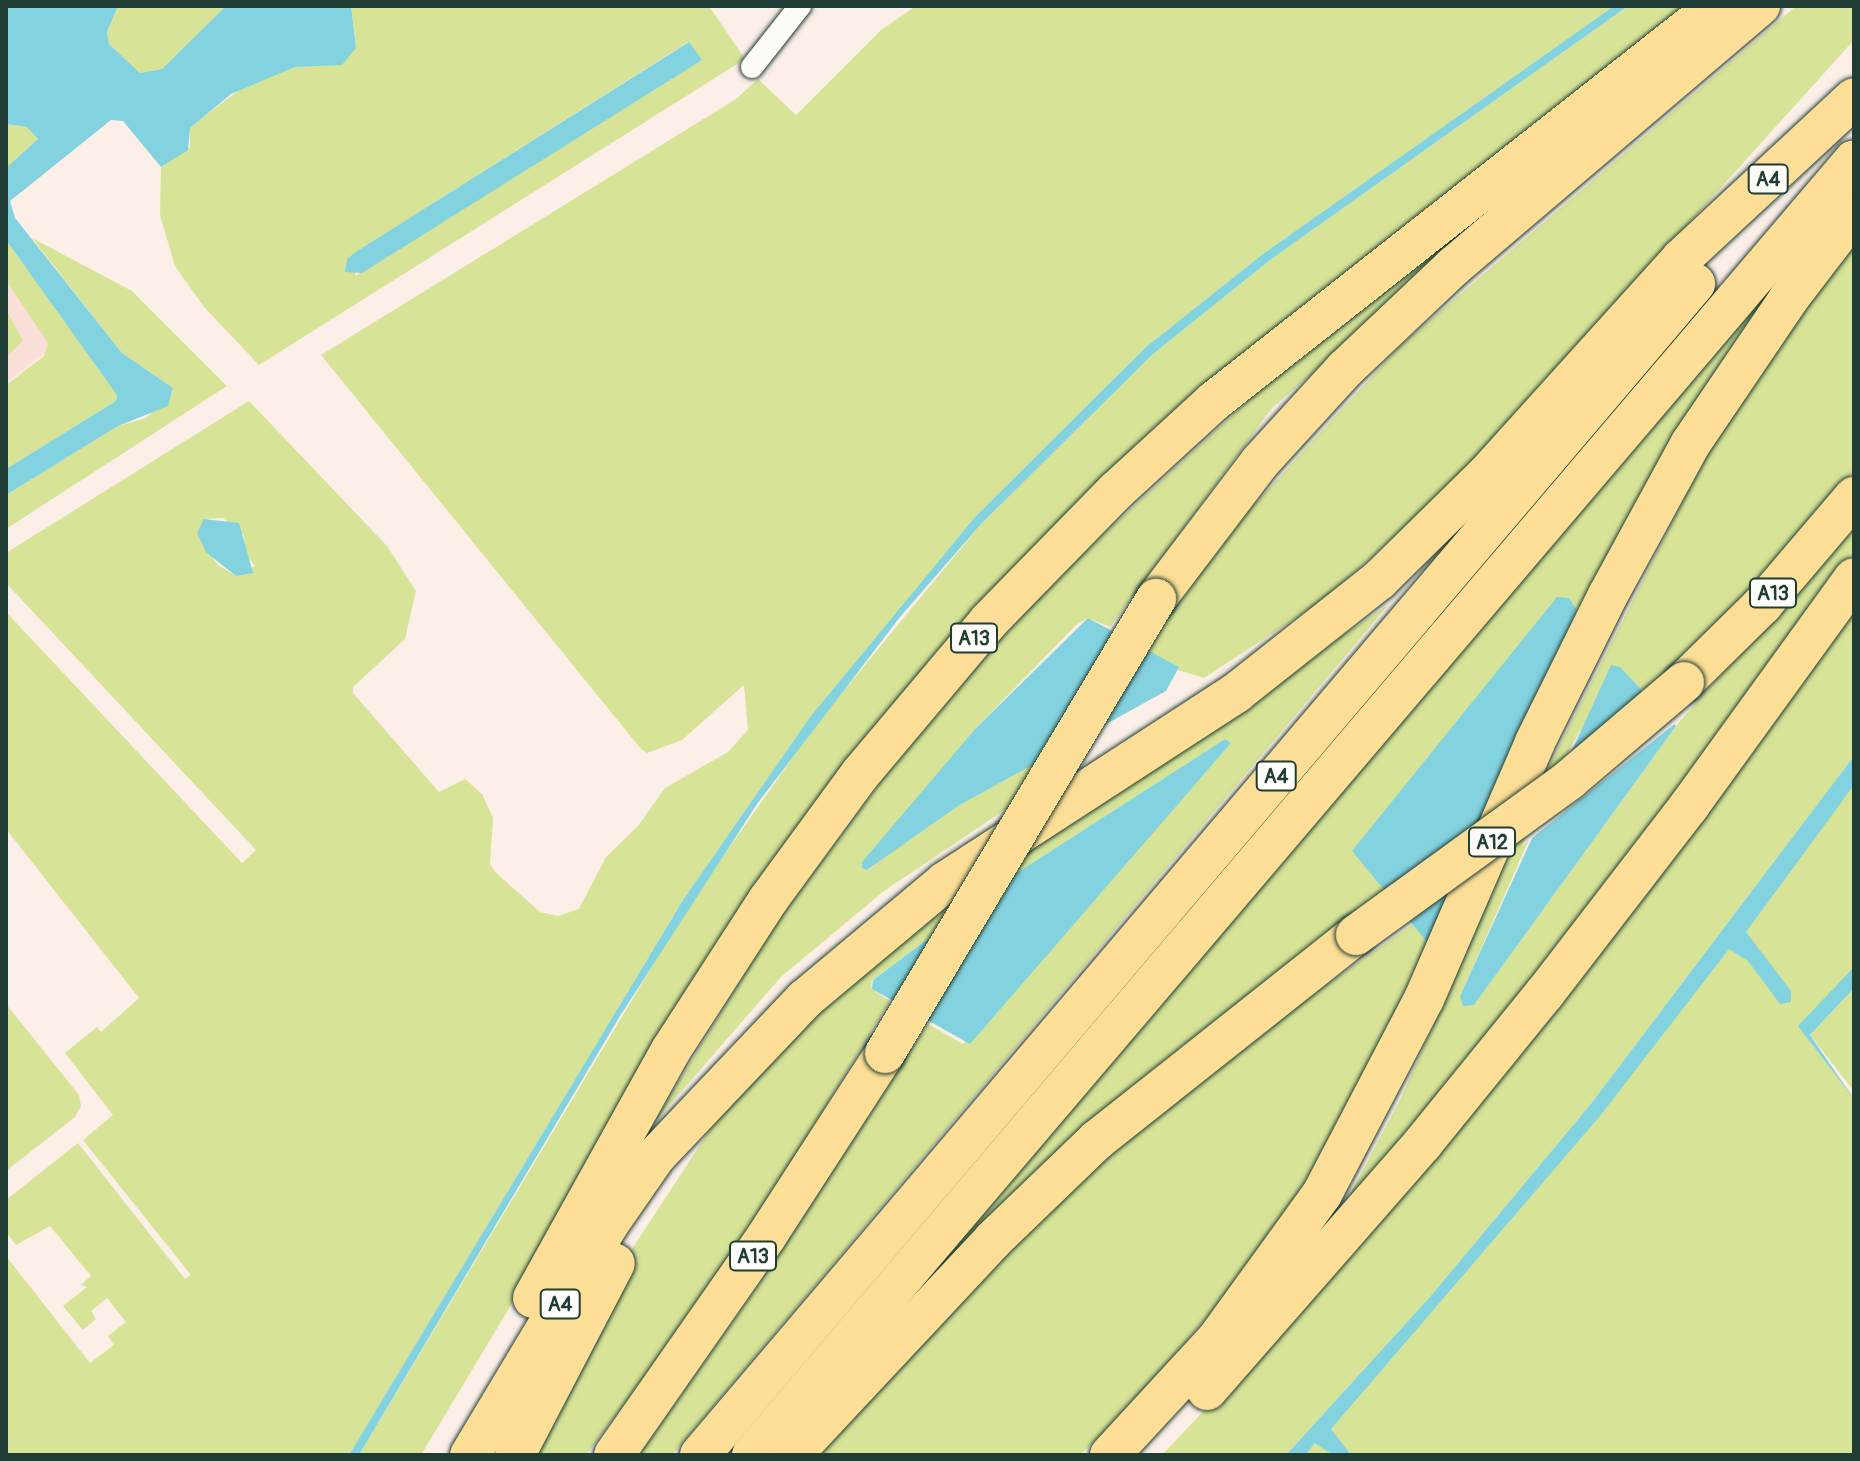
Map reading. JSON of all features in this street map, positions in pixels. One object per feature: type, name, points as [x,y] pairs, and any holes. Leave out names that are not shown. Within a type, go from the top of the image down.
[{"type":"highway","name":"A13","points":[[444,1455],[720,973],[861,773],[988,622],[1116,491],[1225,392],[1716,6]]},
{"type":"highway","name":"A13","points":[[614,1455],[766,1237],[885,1053],[1156,599],[1260,462],[1345,369],[1454,266],[1760,6]]},
{"type":"highway","name":"A4","points":[[470,1455],[630,1192],[655,1157],[845,961],[919,901],[1236,693],[1379,580],[1487,474],[1681,259],[1854,98]]},
{"type":"highway","name":"A4","points":[[700,1455],[1854,98]]},
{"type":"highway","name":"A4","points":[[752,1455],[1854,160]]},
{"type":"highway","name":"A12","points":[[1110,1455],[1217,1339],[1322,1194],[1424,999],[1535,742],[1608,595],[1691,443],[1789,298],[1854,213]]},
{"type":"highway","name":"A13","points":[[792,1455],[973,1261],[1097,1140],[1356,935],[1569,780],[1684,682],[1762,605],[1854,497]]},
{"type":"highway","points":[[1142,1455],[1224,1372],[1442,1120],[1689,806],[1854,578]]},
{"type":"highway","name":"A4","points":[[515,1455],[621,1251],[732,1077]]},
{"type":"street","points":[[752,67],[800,6]]},
{"type":"shaded area","points":[[6,275],[59,342],[6,383]]},
{"type":"green space","points":[[118,6],[226,6],[162,69],[140,73],[109,44],[107,32]]},
{"type":"green space","points":[[351,6],[709,6],[745,59],[259,365],[204,307],[175,266],[160,215],[161,167],[190,147],[190,128],[243,87],[295,67],[342,64],[356,48]],"holes":[[[688,42],[701,60],[355,276],[357,251]]]},
{"type":"green space","points":[[916,6],[1614,6],[1263,254],[1146,347],[975,517],[810,717],[683,900],[349,1455],[6,1455],[6,1256],[90,1363],[114,1345],[108,1336],[126,1322],[107,1298],[91,1311],[96,1319],[83,1330],[63,1306],[87,1287],[81,1285],[91,1276],[50,1226],[16,1245],[6,1232],[6,1200],[78,1143],[185,1279],[191,1275],[83,1140],[113,1115],[65,1053],[97,1027],[101,1032],[139,998],[6,829],[6,612],[242,863],[256,850],[6,583],[6,553],[249,401],[387,546],[416,591],[405,639],[353,687],[353,693],[439,792],[465,779],[482,794],[493,818],[490,864],[495,872],[540,912],[558,916],[579,909],[606,857],[638,826],[665,788],[728,752],[748,730],[744,685],[682,740],[647,753],[641,749],[321,355],[736,99],[758,79],[796,115],[881,30]],"holes":[[[223,518],[244,535],[243,550],[255,566],[236,576],[218,565],[201,541],[204,519]]]},
{"type":"green space","points":[[1628,6],[1689,6],[986,596],[931,658],[804,817],[421,1455],[359,1455],[689,905],[817,723],[982,523],[1153,354],[1270,260]]},
{"type":"green space","points":[[1796,6],[1854,6],[1854,40],[1458,479],[1325,599],[1204,678],[1178,670],[1142,648],[1242,518],[1400,346]]},
{"type":"green space","points":[[6,124],[27,127],[38,139],[6,168]]},
{"type":"green space","points":[[1556,164],[1272,408],[1110,627],[1088,618],[1076,625],[976,728],[862,865],[868,870],[932,821],[1071,742],[1009,807],[884,891],[781,977],[653,1124],[772,929],[920,729],[1055,579],[1339,317]]},
{"type":"green space","points":[[1848,190],[1635,509],[1577,610],[1569,598],[1353,851],[1389,895],[797,1428]]},
{"type":"green space","points":[[32,238],[132,291],[227,386],[6,529],[6,495],[118,426],[146,418],[172,394],[173,388],[122,353]]},
{"type":"green space","points":[[1854,238],[1854,471],[1736,612],[1644,692],[1620,667],[1569,749],[1460,996],[1463,1005],[1474,1005],[1676,726],[1854,521],[1854,551],[1732,727],[1548,964],[1338,1217],[1400,1100],[1546,772],[1715,438]]},
{"type":"green space","points":[[6,240],[117,394],[116,401],[6,469],[6,385],[44,356],[48,343],[6,280]]},
{"type":"green space","points":[[6,309],[23,341],[6,357]]},
{"type":"green space","points":[[1854,597],[1854,756],[1590,1105],[1429,1298],[1286,1455],[1162,1455],[1261,1350]]},
{"type":"green space","points":[[1389,604],[672,1455],[639,1455],[762,1280],[928,1024],[963,1044],[1231,743],[1225,739],[1006,880],[871,981],[872,989],[890,1001],[732,1259],[586,1455],[520,1455],[632,1249],[759,1055],[853,965]]},
{"type":"green space","points":[[1854,768],[1854,976],[1803,1029],[1854,1098],[1854,1455],[1296,1455],[1596,1107]]},
{"type":"green space","points":[[1413,924],[1427,942],[1367,1072],[1307,1179],[1233,1286],[1127,1411],[1080,1455],[813,1455],[931,1327],[1090,1173],[1254,1036]]},
{"type":"green space","points":[[1854,988],[1854,1091],[1810,1035]]},
{"type":"green space","points":[[6,1004],[79,1095],[81,1106],[75,1117],[6,1171]]},
{"type":"water","points":[[6,6],[118,6],[107,32],[109,44],[140,73],[162,69],[226,6],[351,6],[356,48],[342,65],[295,67],[231,94],[190,128],[188,150],[161,167],[123,121],[111,120],[10,201],[15,218],[122,353],[173,388],[168,406],[118,426],[6,495],[6,469],[116,401],[117,395],[6,240],[6,168],[38,139],[27,127],[6,124]]},
{"type":"water","points":[[1614,6],[1628,6],[1270,260],[1153,354],[982,523],[900,617],[757,804],[620,1016],[359,1455],[349,1455],[683,900],[810,717],[975,517],[1146,347],[1263,254]]},
{"type":"water","points":[[689,42],[702,60],[362,273],[345,272],[347,259],[357,251]]},
{"type":"water","points":[[204,519],[239,523],[253,573],[236,576],[206,552],[197,533]]},
{"type":"water","points":[[1557,597],[1569,598],[1577,610],[1427,942],[1352,851]]},
{"type":"water","points":[[1088,618],[1179,667],[1166,691],[958,806],[867,870],[862,868],[862,862],[976,728]]},
{"type":"water","points":[[1611,665],[1620,667],[1676,726],[1474,1005],[1463,1006],[1460,996]]},
{"type":"water","points":[[1225,739],[1231,743],[970,1044],[872,989],[873,980],[1006,880]]},
{"type":"water","points":[[1854,756],[1854,785],[1746,932],[1791,991],[1791,1002],[1780,1004],[1748,961],[1729,949],[1600,1116],[1331,1429],[1351,1455],[1333,1455],[1315,1443],[1305,1455],[1286,1455],[1429,1298],[1590,1105]]},
{"type":"water","points":[[1854,967],[1854,988],[1810,1035],[1854,1099],[1798,1026]]},
{"type":"pier","points":[[1649,692],[1677,722],[1522,846],[1557,768]]}]
